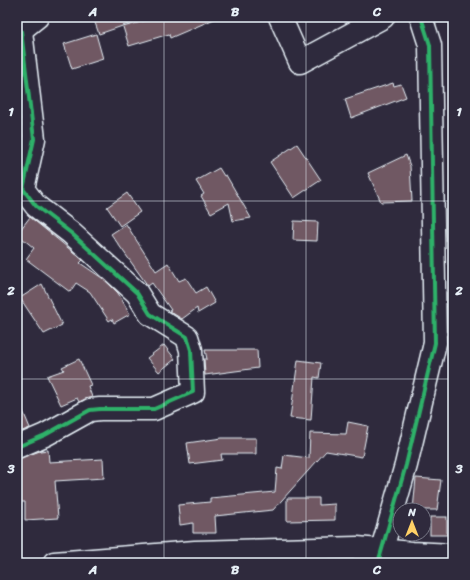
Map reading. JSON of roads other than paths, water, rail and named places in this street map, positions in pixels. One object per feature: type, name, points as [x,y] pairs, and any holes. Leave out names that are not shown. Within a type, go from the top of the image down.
[{"type":"street","points":[[17,447],[45,435],[90,410],[100,408],[154,410],[194,392],[191,350],[187,337],[150,314],[137,294],[71,233],[36,206],[23,189],[34,139],[19,32],[37,17]]},
{"type":"street","points":[[280,17],[300,62],[383,17]]},
{"type":"street","points":[[378,559],[444,344],[430,45],[421,17]]},
{"type":"street","points":[[54,563],[195,552],[357,548],[378,559],[453,555]]}]
